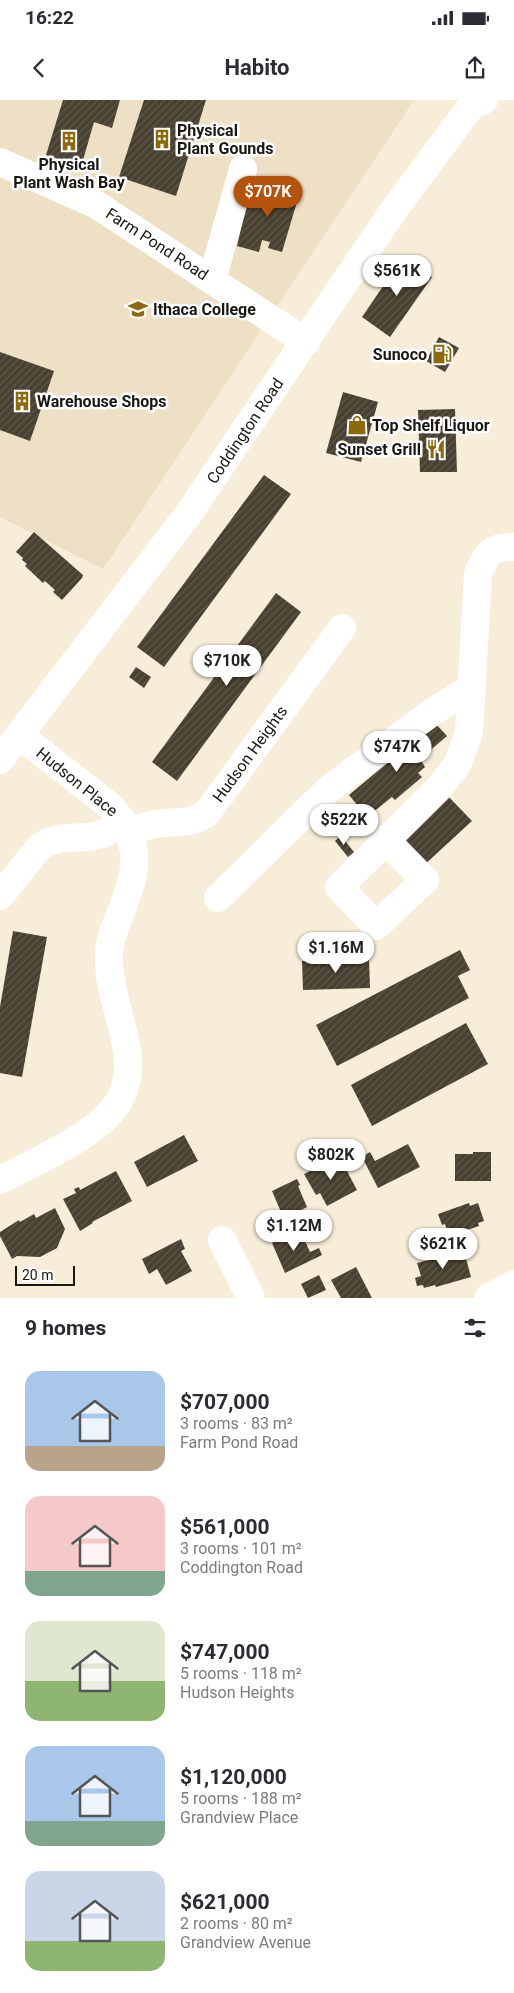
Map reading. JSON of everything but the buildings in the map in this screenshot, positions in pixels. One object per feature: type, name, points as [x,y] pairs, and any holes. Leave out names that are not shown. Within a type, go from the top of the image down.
[{"type":"street","name":"Coddington Road","points":[[0,760],[189,513],[393,211],[472,105],[484,100]]},
{"type":"street","name":"Farm Pond Road","points":[[0,162],[97,206],[306,342]]},
{"type":"street","points":[[212,280],[243,170]]},
{"type":"street","points":[[387,841],[440,787],[457,765],[469,732],[478,574],[484,559],[492,550],[500,547],[514,547]]},
{"type":"street","name":"Hudson Heights","points":[[0,896],[45,842],[56,838],[86,838],[126,826],[198,820],[207,812],[342,628]]},
{"type":"street","points":[[218,898],[329,789],[431,713],[472,687]]},
{"type":"street","name":"Hudson Place","points":[[0,1180],[64,1146],[107,1116],[124,1091],[128,1058],[127,1046],[111,990],[109,953],[111,938],[134,873],[135,859],[126,826],[110,806],[19,735]]},
{"type":"street","points":[[222,1240],[252,1298]]},
{"type":"street","points":[[488,1298],[514,1284]]},
{"type":"shaded area","name":"Ithaca College","points":[[0,100],[414,100],[103,569],[0,517]]},
{"type":"place","name":"Physical Plant Gounds","points":[[162,139]]},
{"type":"place","name":"Physical Plant Wash Bay","points":[[69,141]]},
{"type":"place","name":"Ithaca College","points":[[138,309]]},
{"type":"place","name":"Sunoco","points":[[442,354]]},
{"type":"place","name":"Warehouse Shops","points":[[22,401]]},
{"type":"place","name":"Top Shelf Liquor","points":[[357,425]]},
{"type":"place","name":"Sunset Grill","points":[[436,449]]}]
